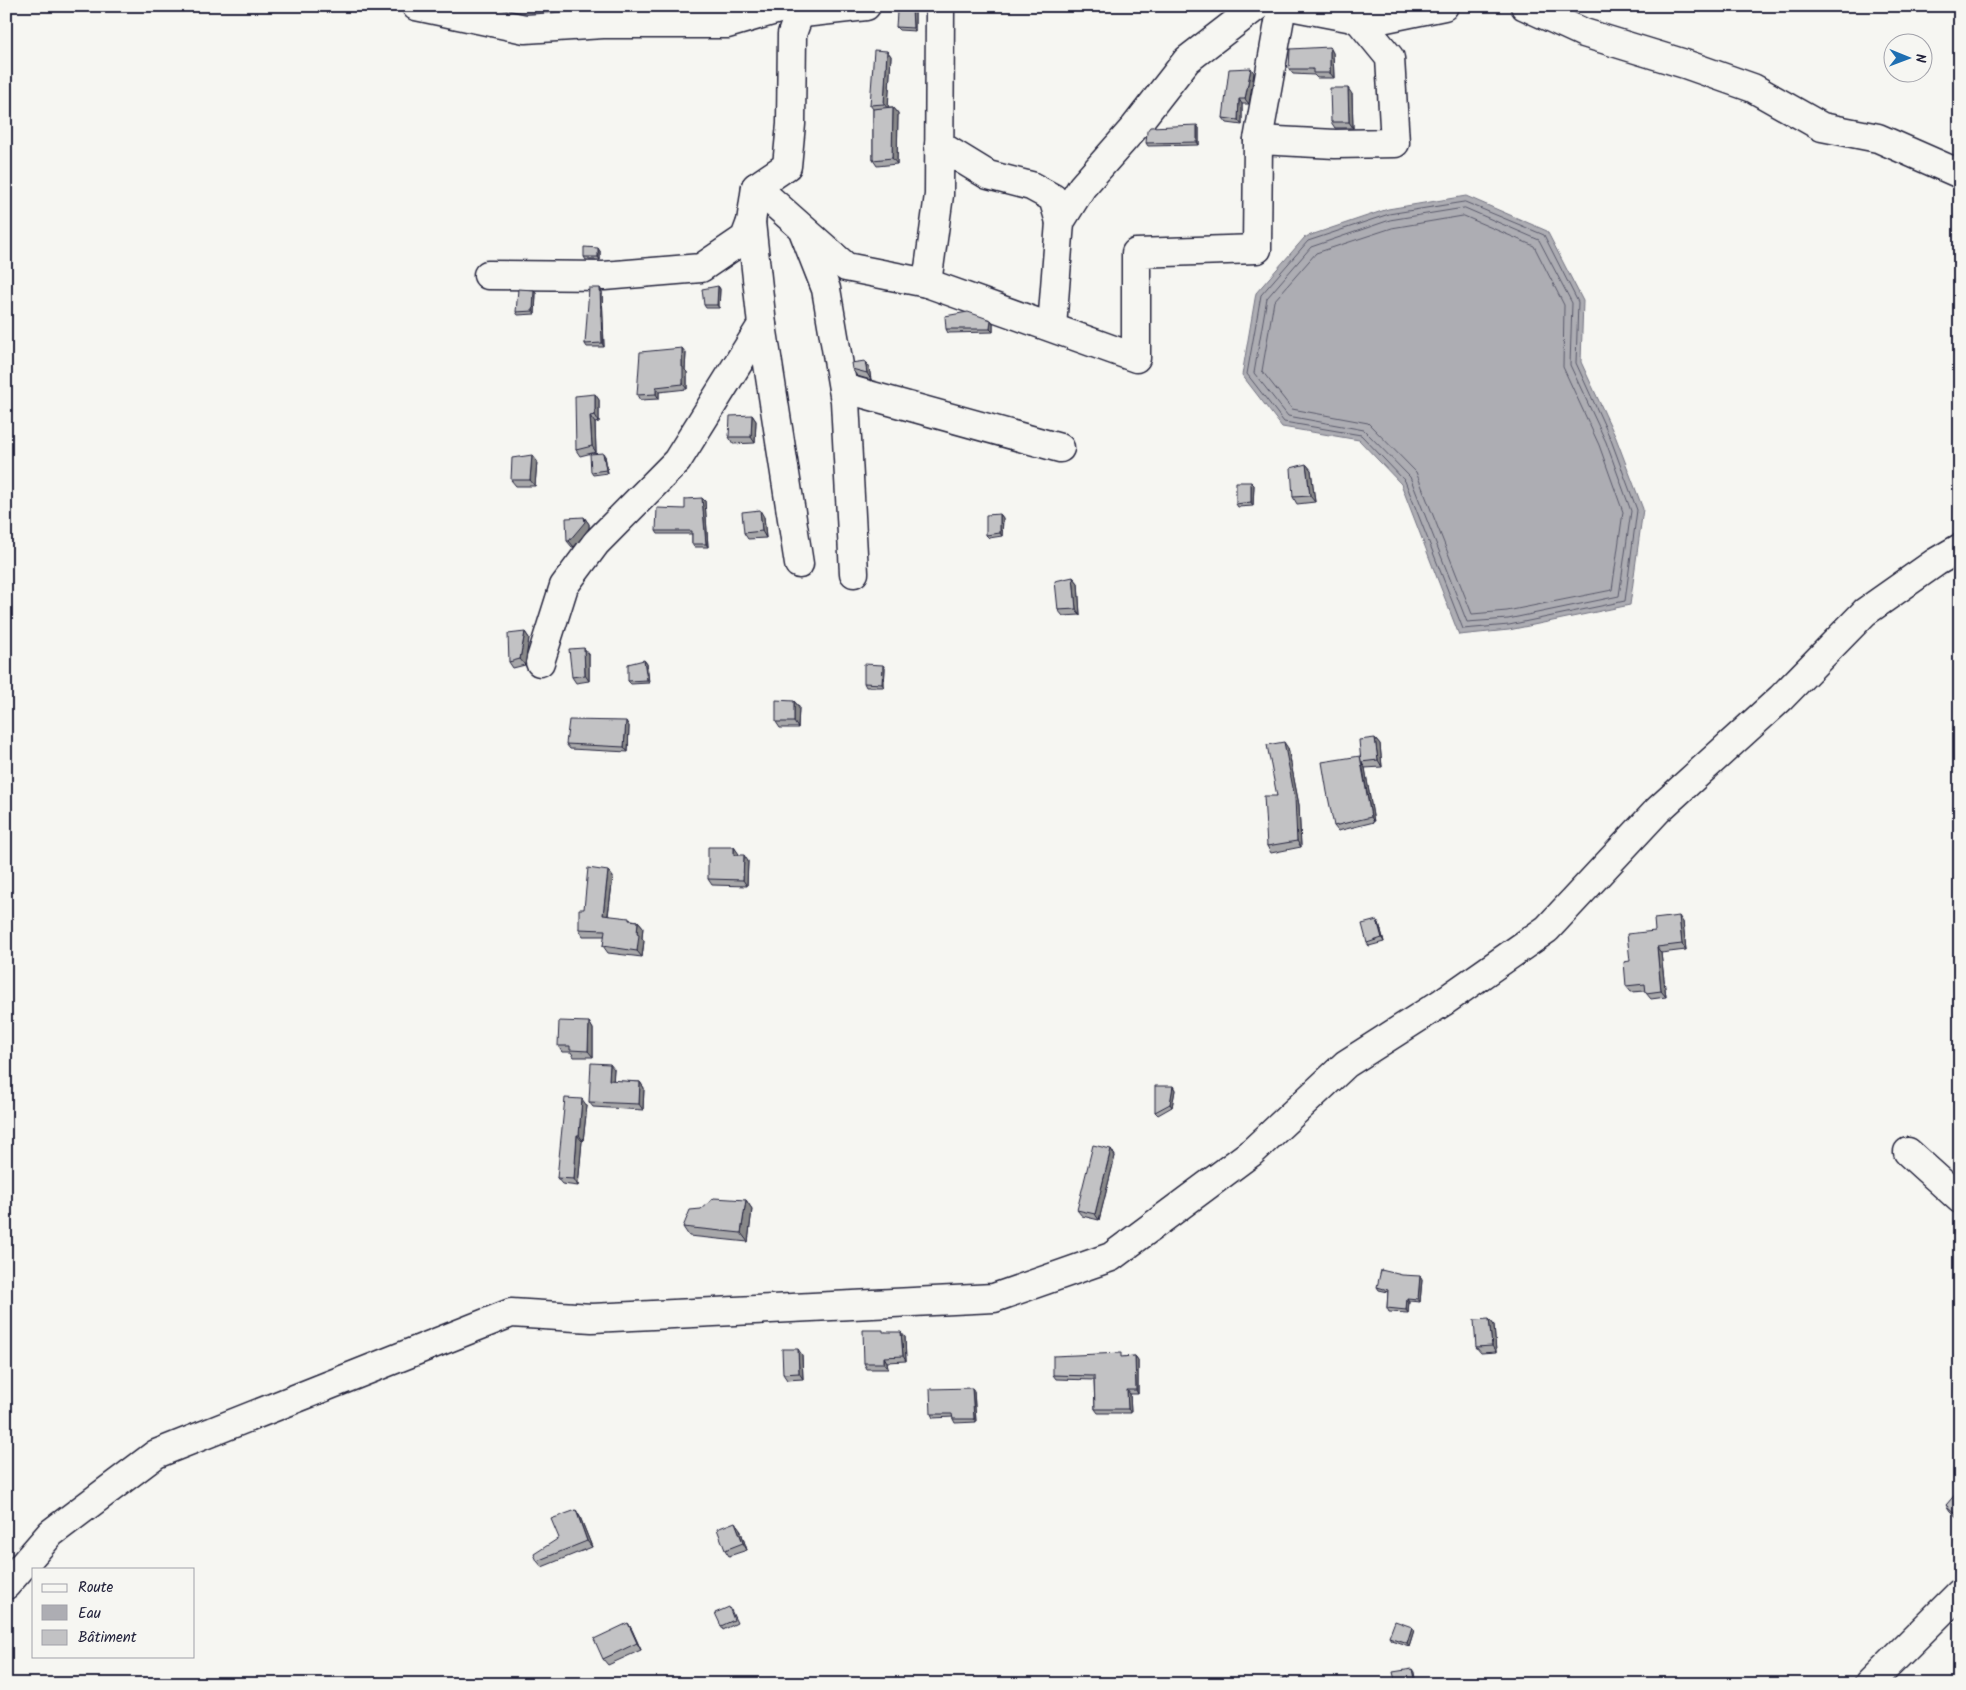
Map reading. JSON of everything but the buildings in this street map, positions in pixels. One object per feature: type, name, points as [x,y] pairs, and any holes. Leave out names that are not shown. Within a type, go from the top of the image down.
[{"type":"street","points":[[416,6],[524,29],[603,24],[727,24],[804,8],[866,6]]},
{"type":"street","points":[[927,283],[939,195],[940,6]]},
{"type":"street","points":[[1060,222],[1082,187],[1134,128],[1187,60],[1257,6]]},
{"type":"street","points":[[756,187],[846,268],[927,283],[1136,358],[1136,253],[1257,249],[1258,140],[1282,6]]},
{"type":"street","points":[[1290,6],[1386,18],[1444,6]]},
{"type":"street","points":[[1526,6],[1584,33],[1686,64],[1753,88],[1822,127],[1878,138],[1960,174]]},
{"type":"street","points":[[488,275],[604,276],[702,268],[744,238],[750,222],[756,187],[788,166],[791,124],[792,34],[804,8]]},
{"type":"street","points":[[1258,140],[1336,144],[1396,143],[1390,58],[1358,13]]},
{"type":"street","points":[[940,145],[988,175],[1031,186],[1053,198],[1060,222],[1052,327]]},
{"type":"street","points":[[750,222],[762,325],[799,564]]},
{"type":"street","points":[[803,230],[826,289],[845,401],[854,573]]},
{"type":"street","points":[[540,662],[564,586],[596,543],[677,460],[762,325]]},
{"type":"street","points":[[843,388],[1060,448]]},
{"type":"street","points":[[6,1585],[51,1533],[156,1454],[511,1313],[592,1318],[994,1298],[1111,1257],[1252,1152],[1346,1064],[1443,1002],[1547,929],[1658,810],[1781,698],[1865,612],[1936,562],[1960,548]]},
{"type":"street","points":[[1908,1152],[1960,1199]]},
{"type":"street","points":[[1869,1684],[1960,1594]]},
{"type":"water","points":[[1466,196],[1547,231],[1583,301],[1581,362],[1616,438],[1643,509],[1630,605],[1509,630],[1459,635],[1401,484],[1359,440],[1282,427],[1242,375],[1256,293],[1305,237],[1388,209]]}]
